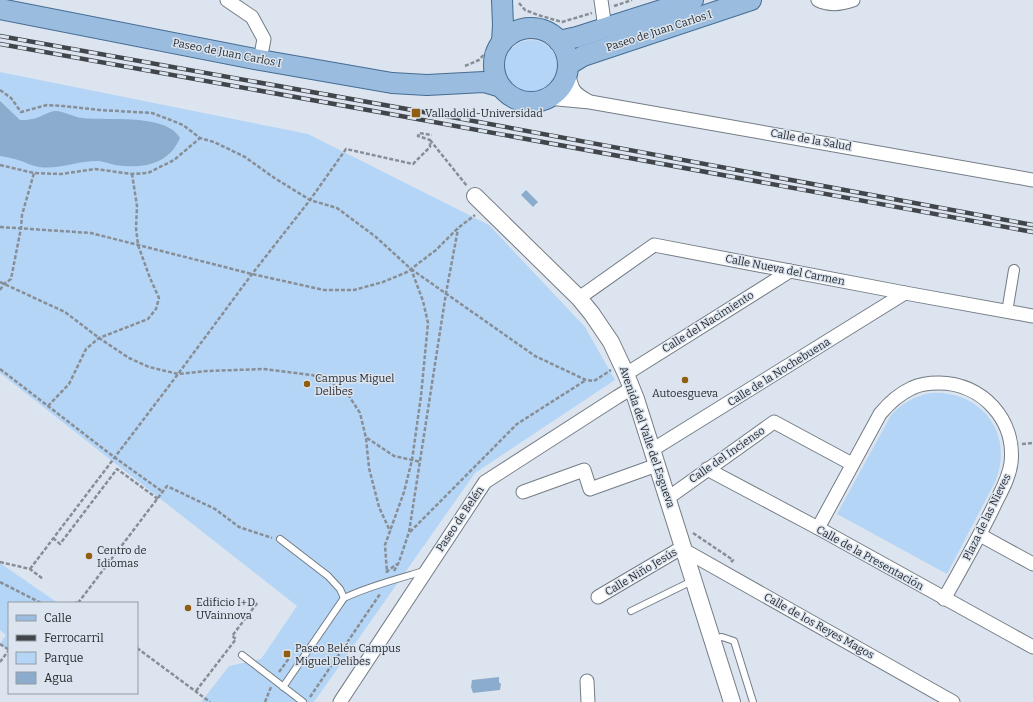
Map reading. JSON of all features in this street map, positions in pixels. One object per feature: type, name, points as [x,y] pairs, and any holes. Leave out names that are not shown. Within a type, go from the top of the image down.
[{"type":"main road","name":"Paseo de Juan Carlos I","points":[[559,41],[577,37],[603,13],[693,0]]},
{"type":"main road","name":"Paseo de Juan Carlos I","points":[[568,68],[583,56],[751,0]]},
{"type":"main road","points":[[502,2],[518,19],[531,28]]},
{"type":"main road","points":[[496,48],[512,33],[525,28],[547,31],[559,41],[566,52],[568,68],[563,84],[559,90],[547,98],[533,102],[518,100],[506,92],[501,86],[496,76],[496,48],[502,2]]},
{"type":"main road","name":"Paseo de Juan Carlos I","points":[[0,9],[260,60],[392,83],[427,85],[458,75],[471,77],[489,65],[496,48]]},
{"type":"main road","name":"Paseo de Juan Carlos I","points":[[458,75],[501,86]]},
{"type":"street","points":[[227,0],[252,17],[264,39],[260,60]]},
{"type":"street","points":[[818,0],[825,3],[843,4],[853,0]]},
{"type":"street","name":"Calle de la Salud","points":[[568,68],[572,89],[579,96],[590,102]]},
{"type":"street","name":"Calle de la Salud","points":[[547,98],[590,102],[1033,180]]},
{"type":"street","name":"Avenida del Valle del Esgueva","points":[[475,196],[487,206],[579,298],[608,336],[655,458],[732,702]]},
{"type":"street","name":"Calle Nueva del Carmen","points":[[579,298],[654,245],[1033,316]]},
{"type":"street","points":[[1007,312],[1014,270]]},
{"type":"street","name":"Calle del Nacimiento","points":[[624,376],[790,271]]},
{"type":"street","name":"Calle de la Nochebuena","points":[[523,492],[584,470],[590,489],[655,458],[905,293]]},
{"type":"street","name":"Paseo de Belén","points":[[340,702],[485,482],[617,397],[624,376]]},
{"type":"street","name":"Plaza de las Nieves","points":[[818,528],[880,414],[889,403],[900,394],[914,387],[930,383],[946,383],[974,391],[998,412],[1006,427],[1011,446],[1009,474],[980,535],[944,599]]},
{"type":"street","name":"Calle del Incienso","points":[[668,498],[774,422],[852,464]]},
{"type":"street","name":"Calle de la Presentación","points":[[707,469],[818,528],[1033,647]]},
{"type":"street","points":[[980,535],[1033,564]]},
{"type":"street","name":"Calle Niño Jesús","points":[[598,597],[684,548]]},
{"type":"street","name":"Calle de los Reyes Magos","points":[[684,548],[953,702]]},
{"type":"street","points":[[587,681],[588,702]]},
{"type":"lane","points":[[280,539],[328,576],[340,588],[344,598]]},
{"type":"lane","points":[[283,687],[344,598],[354,593],[426,570]]},
{"type":"lane","points":[[631,611],[694,580]]},
{"type":"lane","points":[[712,639],[722,637],[734,641],[753,702]]},
{"type":"lane","points":[[242,655],[303,702]]},
{"type":"path","points":[[502,2],[516,0],[525,10],[562,22],[603,13],[632,0]]},
{"type":"path","points":[[458,75],[479,60],[488,50],[496,48]]},
{"type":"path","points":[[0,90],[11,98],[21,112],[47,105],[152,113],[183,125],[200,138],[214,142],[245,157],[273,177],[310,200],[337,208],[376,237],[411,269],[535,356],[586,380],[594,381],[624,376]]},
{"type":"path","points":[[432,135],[419,133],[418,136],[430,140],[475,196]]},
{"type":"path","points":[[0,165],[34,173],[62,174],[95,169],[132,174],[148,173],[174,160],[200,138]]},
{"type":"path","points":[[30,569],[252,274],[310,200],[346,149],[413,164],[430,147],[430,140]]},
{"type":"path","points":[[0,290],[4,284],[11,279],[22,216],[34,173]]},
{"type":"path","points":[[48,406],[69,384],[86,349],[99,338],[148,319],[156,309],[159,298],[138,245],[136,228],[137,206],[132,174]]},
{"type":"path","points":[[0,227],[91,233],[252,274],[324,290],[354,290],[383,282],[411,269],[436,250],[458,228],[487,206]]},
{"type":"path","points":[[307,702],[388,582],[399,562],[409,532],[446,293],[458,228]]},
{"type":"path","points":[[388,582],[385,545],[404,492],[412,460],[421,396],[428,323],[423,301],[411,269]]},
{"type":"path","points":[[0,282],[65,312],[99,338],[129,358],[149,366],[178,374],[207,371],[264,369],[312,375],[330,382],[349,396],[360,413],[366,438],[369,468],[379,507],[390,531]]},
{"type":"path","points":[[0,369],[114,457],[163,492]]},
{"type":"path","points":[[409,532],[517,424],[586,380]]},
{"type":"path","points":[[366,438],[394,456],[420,462]]},
{"type":"path","points":[[53,538],[60,544],[116,469],[158,499]]},
{"type":"path","points":[[77,602],[167,486],[215,509],[239,527],[257,534],[280,539]]},
{"type":"path","points":[[691,527],[693,533],[733,560]]},
{"type":"path","points":[[0,562],[30,569],[43,579]]},
{"type":"path","points":[[0,582],[39,602]]},
{"type":"path","points":[[196,692],[236,639],[232,636],[258,602]]},
{"type":"path","points":[[138,649],[210,702]]},
{"type":"path","points":[[0,662],[8,651]]},
{"type":"green space","points":[[531,40],[541,42],[550,48],[556,57],[558,67],[556,77],[550,86],[541,92],[531,94],[521,92],[512,86],[506,77],[504,67],[506,57],[512,48],[521,42]]},
{"type":"green space","name":"Campus Miguel Delibes","points":[[0,72],[308,134],[489,225],[585,327],[615,380],[475,473],[314,702],[201,702],[229,666],[261,659],[297,606],[0,373]]},
{"type":"green space","points":[[931,393],[949,394],[965,399],[979,407],[990,419],[997,432],[1001,448],[1000,465],[995,482],[947,574],[837,514],[891,415],[909,401]]},
{"type":"green space","points":[[0,563],[57,602],[8,602],[8,650],[0,644],[6,635],[0,630]]},
{"type":"water","points":[[0,101],[20,120],[28,120],[55,111],[82,118],[149,121],[173,130],[180,138],[169,154],[153,163],[144,165],[125,166],[92,161],[47,168],[36,166],[16,159],[0,156]]},
{"type":"water","points":[[526,190],[538,202],[533,207],[521,195]]},
{"type":"water","points":[[499,677],[499,682],[501,684],[500,690],[473,693],[471,687],[472,680]]},
{"type":"railway","points":[[0,36],[468,120],[1033,225]]},
{"type":"railway","points":[[0,44],[1033,232]]},
{"type":"place","name":"Valladolid-Universidad","points":[[416,113]]},
{"type":"place","name":"Autoesgueva","points":[[685,380]]},
{"type":"place","name":"Campus Miguel Delibes","points":[[307,384]]},
{"type":"place","name":"Centro de Idiomas","points":[[89,556]]},
{"type":"place","name":"Edificio I+D UVainnova","points":[[188,608]]},
{"type":"place","name":"Paseo Belén Campus Miguel Delibes","points":[[287,654]]}]
